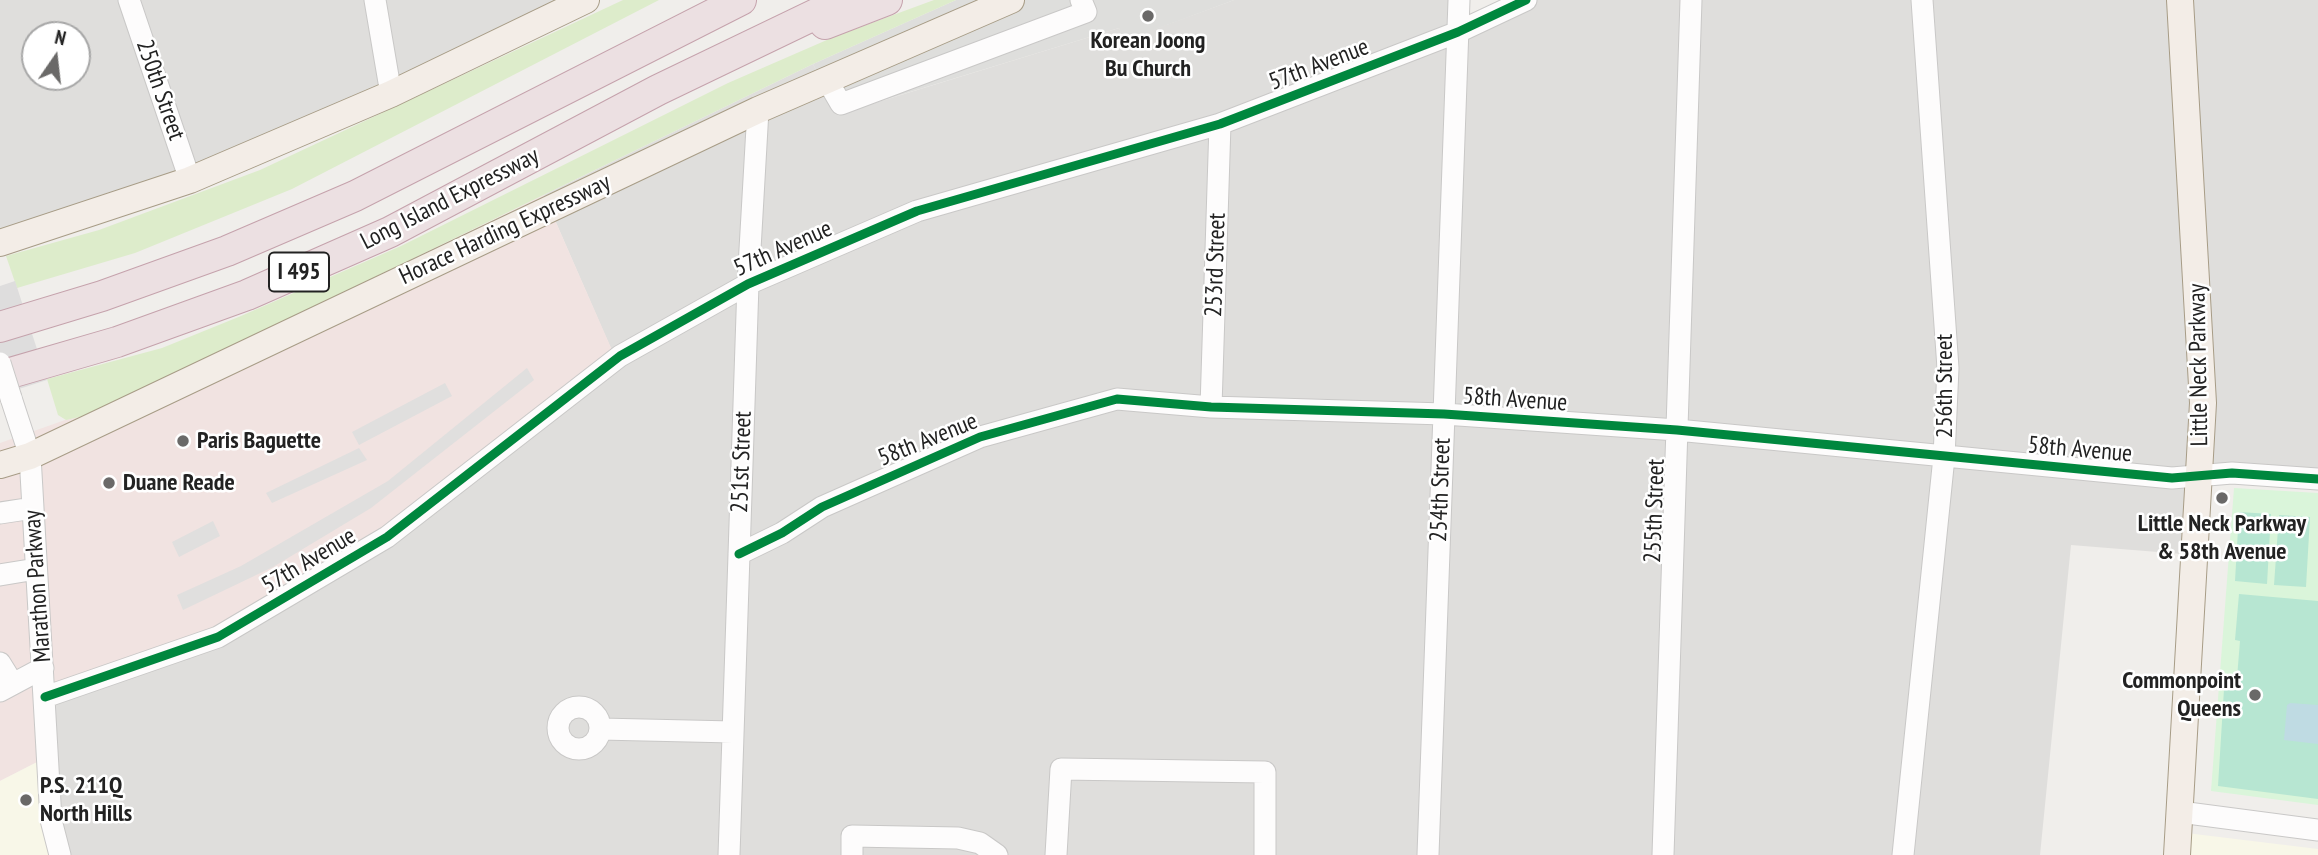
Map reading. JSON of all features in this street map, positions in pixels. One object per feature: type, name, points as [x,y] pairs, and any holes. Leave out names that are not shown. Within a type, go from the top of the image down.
[{"type":"highway","name":"Long Island Expressway","points":[[0,327],[102,296],[227,251],[355,196],[741,0]]},
{"type":"highway","name":"Long Island Expressway","points":[[6,387],[117,342],[247,295],[390,232],[659,90],[845,0]]},
{"type":"highway","points":[[659,90],[887,0]]},
{"type":"main road","points":[[0,243],[190,180],[391,94],[586,0]]},
{"type":"main road","name":"Horace Harding Expressway","points":[[0,465],[30,456],[758,110],[1011,0]]},
{"type":"main road","name":"Little Neck Parkway","points":[[2177,855],[2200,475],[2202,369],[2180,0]]},
{"type":"street","name":"250th Street","points":[[129,0],[190,180]]},
{"type":"street","points":[[375,0],[391,94]]},
{"type":"street","points":[[827,80],[841,104],[1086,12],[1082,0]]},
{"type":"street","name":"254th Street","points":[[1428,855],[1460,0]]},
{"type":"street","name":"57th Avenue","points":[[45,696],[229,630],[387,537],[620,355],[748,284],[917,211],[1220,124],[1458,32],[1526,0]]},
{"type":"street","name":"255th Street","points":[[1663,855],[1691,0]]},
{"type":"street","name":"256th Street","points":[[1903,855],[1944,457],[1948,368],[1922,0]]},
{"type":"street","points":[[960,22],[974,54]]},
{"type":"street","name":"251st Street","points":[[729,855],[748,284],[758,110]]},
{"type":"street","name":"253rd Street","points":[[1211,407],[1220,124]]},
{"type":"street","name":"Marathon Parkway","points":[[0,363],[30,456],[51,820],[60,855]]},
{"type":"street","name":"58th Avenue","points":[[739,554],[782,533],[822,508],[980,438],[1117,399],[1211,407],[1444,414],[1677,430],[2172,478],[2232,473],[2318,479]]},
{"type":"street","points":[[0,513],[33,508]]},
{"type":"street","points":[[0,575],[36,569]]},
{"type":"street","points":[[0,663],[7,687],[43,667]]},
{"type":"street","points":[[600,729],[733,732]]},
{"type":"street","points":[[1056,855],[1061,769],[1265,772],[1265,855]]},
{"type":"street","points":[[2180,812],[2318,830]]},
{"type":"street","points":[[852,855],[852,836],[958,838],[979,843],[997,855]]},
{"type":"shaded area","points":[[0,0],[586,0],[391,94],[0,243]]},
{"type":"shaded area","points":[[956,0],[1234,0],[1124,41],[1119,28],[838,114],[813,64]]},
{"type":"shaded area","points":[[1234,0],[1459,0],[1458,31],[1526,0],[2318,0],[2318,482],[2200,476],[2195,555],[2071,545],[2040,855],[61,855],[46,695],[615,358],[544,195],[813,64],[839,114],[1119,28],[1125,40]]},
{"type":"shaded area","points":[[544,195],[616,359],[411,518],[232,633],[46,695],[49,756],[0,781],[0,443],[65,420],[93,414]]},
{"type":"shaded area","points":[[527,368],[534,380],[371,508],[273,567],[183,610],[177,595],[241,566],[388,481]]},
{"type":"shaded area","points":[[445,383],[452,396],[359,445],[352,432]]},
{"type":"shaded area","points":[[359,448],[367,460],[272,503],[266,493]]},
{"type":"shaded area","points":[[213,521],[220,536],[179,557],[172,542]]},
{"type":"shaded area","name":"P.S. 211Q North Hills","points":[[49,756],[61,855],[0,855],[0,781]]},
{"type":"shaded area","points":[[2178,832],[2318,849],[2318,855],[2177,855]]},
{"type":"green space","points":[[623,0],[659,0],[292,189],[135,253],[17,288],[6,256],[99,230],[260,170]]},
{"type":"green space","points":[[934,0],[956,0],[813,64],[93,414],[66,420],[58,415],[47,379],[162,348],[241,316],[401,246],[728,83],[836,36]]},
{"type":"green space","points":[[2234,488],[2318,493],[2318,805],[2211,791]]},
{"type":"green space","points":[[2239,512],[2271,514],[2267,584],[2235,581]]},
{"type":"green space","points":[[2279,515],[2310,517],[2306,587],[2274,585]]},
{"type":"green space","points":[[2239,594],[2318,601],[2318,799],[2218,786],[2224,689],[2236,690],[2240,641],[2235,640]]},
{"type":"water","points":[[2287,705],[2318,705],[2318,744],[2284,740]]},
{"type":"pier","points":[[15,281],[47,380],[0,395],[0,286]]},
{"type":"cycle path","points":[[45,697],[218,637],[387,537],[620,356],[748,284],[917,211],[1220,124],[1458,32],[1526,0]]},
{"type":"cycle path","points":[[739,554],[782,533],[822,507],[980,437],[1117,399],[1211,407],[1444,414],[1677,430],[2172,478],[2232,473],[2318,479]]},
{"type":"place","name":"Korean Joong Bu Church","points":[[1148,16]]},
{"type":"place","name":"Paris Baguette","points":[[183,441]]},
{"type":"place","name":"Duane Reade","points":[[109,483]]},
{"type":"place","name":"Little Neck Parkway & 58th Avenue","points":[[2222,498]]},
{"type":"place","name":"Commonpoint Queens","points":[[2255,695]]},
{"type":"place","name":"P.S. 211Q North Hills","points":[[26,800]]}]
